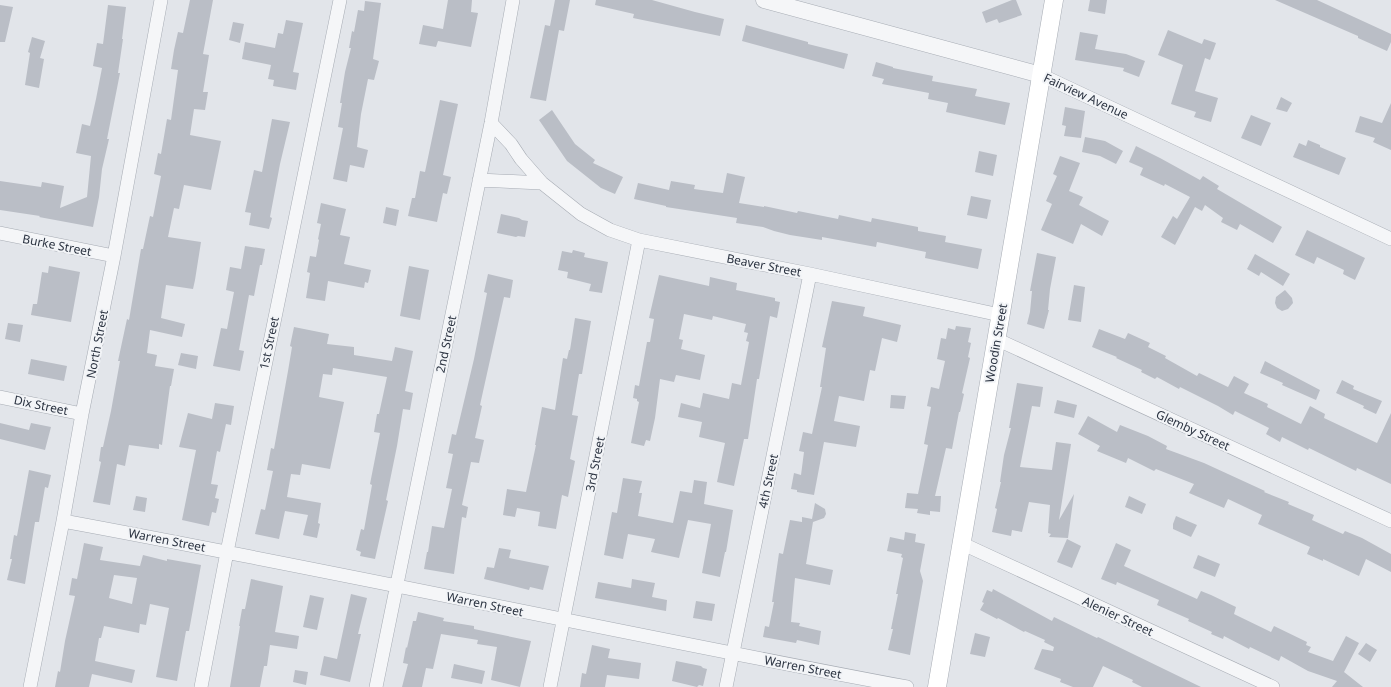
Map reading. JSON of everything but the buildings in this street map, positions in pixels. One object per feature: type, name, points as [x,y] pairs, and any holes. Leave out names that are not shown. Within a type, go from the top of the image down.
[{"type":"main road","name":"Woodin Street","points":[[937,687],[963,544],[1000,315],[1054,0]]},
{"type":"street","name":"North Street","points":[[30,687],[64,521],[82,414],[114,256],[161,0]]},
{"type":"street","name":"1st Street","points":[[201,687],[227,552],[340,0]]},
{"type":"street","name":"2nd Street","points":[[376,687],[491,123],[513,0]]},
{"type":"street","name":"Fairview Avenue","points":[[764,0],[1041,75],[1391,240]]},
{"type":"street","name":"Beaver Street","points":[[491,123],[511,144],[521,159],[542,183],[581,214],[610,230],[639,240],[810,274],[1000,315]]},
{"type":"street","points":[[479,180],[542,183]]},
{"type":"street","name":"Burke Street","points":[[0,233],[114,256]]},
{"type":"street","name":"3rd Street","points":[[550,687],[639,240]]},
{"type":"street","name":"4th Street","points":[[726,687],[810,274]]},
{"type":"street","name":"Glemby Street","points":[[996,339],[1391,521]]},
{"type":"street","name":"Dix Street","points":[[0,397],[82,414]]},
{"type":"street","name":"Warren Street","points":[[64,521],[396,585],[732,654],[907,687]]},
{"type":"street","name":"Alenier Street","points":[[963,544],[1273,687]]}]
